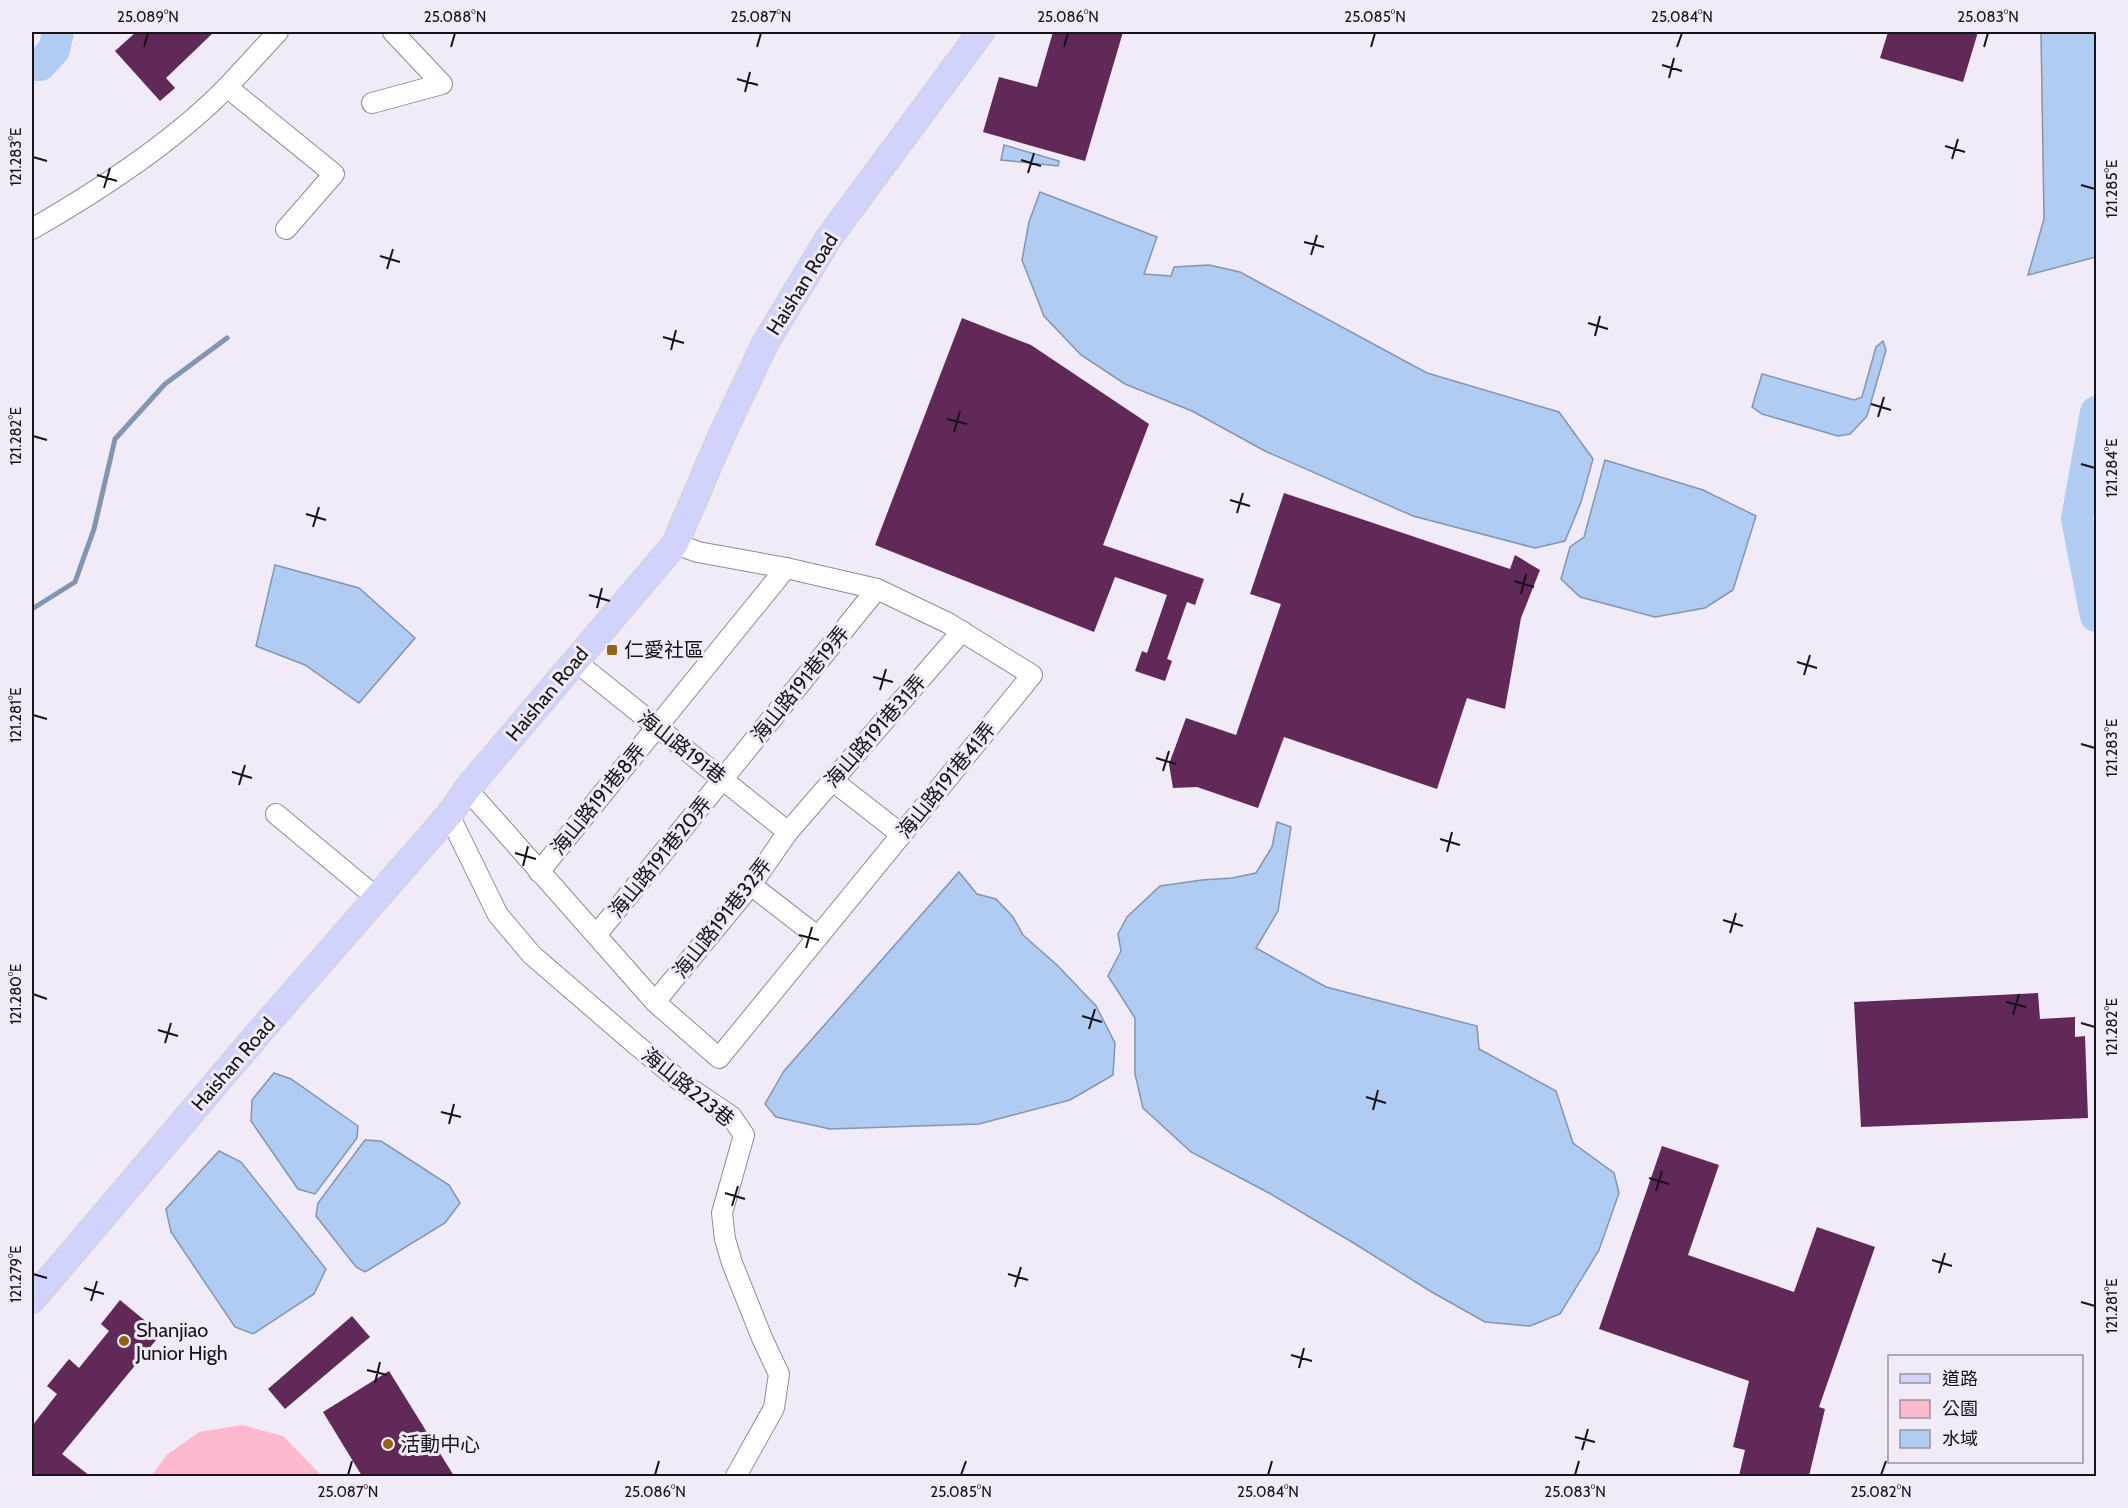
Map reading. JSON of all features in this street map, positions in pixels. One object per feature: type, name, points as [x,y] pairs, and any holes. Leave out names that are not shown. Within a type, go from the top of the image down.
[{"type":"main road","name":"Haishan Road","points":[[32,1300],[257,1035],[449,815],[467,789],[675,544],[723,432],[771,333],[828,239],[981,32]]},
{"type":"street","points":[[32,229],[131,166],[179,130],[227,87],[278,32]]},
{"type":"street","points":[[372,103],[442,84],[393,32]]},
{"type":"street","points":[[227,87],[334,174],[286,229]]},
{"type":"street","points":[[675,544],[698,552],[786,567],[877,589],[962,631]]},
{"type":"street","name":"海山路191巷8弄","points":[[539,872],[786,567]]},
{"type":"street","name":"海山路191巷19弄","points":[[723,780],[877,589]]},
{"type":"street","name":"海山路191巷41弄","points":[[655,1002],[719,1058],[1032,675],[962,631]]},
{"type":"street","name":"海山路191巷31弄","points":[[788,832],[962,631]]},
{"type":"street","name":"海山路191巷","points":[[575,661],[788,832]]},
{"type":"street","name":"海山路191巷20弄","points":[[597,934],[723,780]]},
{"type":"street","points":[[833,781],[901,834]]},
{"type":"street","points":[[467,789],[655,1002]]},
{"type":"street","points":[[276,814],[377,898]]},
{"type":"street","name":"海山路223巷","points":[[449,815],[498,915],[532,955],[685,1085],[731,1116],[744,1136],[722,1213],[725,1239],[732,1263],[779,1374],[774,1408],[736,1476]]},
{"type":"street","name":"海山路191巷32弄","points":[[655,1002],[751,885],[788,832]]},
{"type":"street","points":[[751,885],[818,937]]},
{"type":"green space","points":[[242,1425],[283,1436],[322,1476],[151,1476],[167,1455],[199,1432]]},
{"type":"water","points":[[2041,32],[2096,32],[2096,257],[2028,275],[2044,219]]},
{"type":"water","points":[[1004,145],[1059,161],[1058,166],[1001,160]]},
{"type":"water","points":[[1040,192],[1157,237],[1144,274],[1171,276],[1174,267],[1209,265],[1240,272],[1427,373],[1559,412],[1593,459],[1581,502],[1565,541],[1535,548],[1413,516],[1265,451],[1192,411],[1125,384],[1081,355],[1044,316],[1022,260],[1029,222]]},
{"type":"water","points":[[1883,341],[1886,350],[1867,416],[1850,434],[1838,436],[1762,414],[1752,407],[1762,374],[1854,400],[1862,397],[1876,347]]},
{"type":"water","points":[[1605,460],[1703,490],[1756,516],[1733,590],[1705,608],[1655,617],[1580,597],[1561,579],[1570,547],[1584,537]]},
{"type":"water","points":[[275,565],[359,588],[415,638],[359,703],[305,665],[256,646]]},
{"type":"water","points":[[1277,822],[1291,827],[1278,911],[1256,948],[1326,987],[1477,1026],[1479,1049],[1556,1091],[1573,1143],[1614,1173],[1619,1193],[1599,1250],[1560,1314],[1530,1326],[1485,1322],[1269,1193],[1191,1152],[1143,1108],[1135,1074],[1135,1018],[1108,976],[1121,951],[1118,934],[1127,917],[1160,886],[1256,873],[1272,847]]},
{"type":"water","points":[[959,872],[977,894],[996,899],[1013,917],[1023,935],[1057,965],[1096,1006],[1115,1043],[1113,1075],[1070,1100],[979,1124],[830,1129],[776,1117],[765,1104],[784,1071]]},
{"type":"water","points":[[274,1073],[291,1079],[358,1126],[357,1138],[315,1194],[298,1189],[251,1121],[252,1100]]},
{"type":"water","points":[[365,1140],[381,1141],[449,1185],[460,1203],[445,1223],[365,1272],[356,1267],[316,1216],[318,1203]]},
{"type":"water","points":[[219,1151],[241,1162],[326,1269],[314,1294],[253,1334],[235,1327],[171,1232],[166,1209]]},
{"type":"building","points":[[136,32],[214,32],[166,78],[175,88],[160,101],[115,51]]},
{"type":"building","points":[[1053,32],[1123,32],[1085,161],[983,132],[999,77],[1037,87]]},
{"type":"building","points":[[1888,32],[1978,32],[1963,82],[1880,58]]},
{"type":"building","points":[[962,318],[1031,345],[1149,424],[1103,545],[1204,579],[1195,605],[1187,602],[1167,659],[1172,661],[1165,681],[1135,671],[1142,651],[1147,653],[1167,595],[1115,577],[1094,632],[875,545]]},
{"type":"building","points":[[1284,493],[1510,569],[1515,555],[1540,570],[1521,618],[1505,709],[1467,698],[1437,789],[1284,737],[1258,808],[1197,787],[1173,788],[1169,764],[1186,718],[1236,735],[1281,604],[1250,594]]},
{"type":"building","points":[[2038,993],[2040,1019],[2075,1017],[2075,1037],[2085,1036],[2088,1118],[1861,1127],[1854,1002]]},
{"type":"building","points":[[1662,1146],[1719,1165],[1688,1255],[1794,1292],[1817,1227],[1875,1247],[1819,1407],[1825,1409],[1809,1476],[1739,1476],[1745,1450],[1733,1447],[1749,1381],[1599,1329]]},
{"type":"building","points":[[120,1300],[161,1334],[62,1454],[90,1476],[32,1476],[32,1426],[57,1394],[47,1386],[69,1359],[79,1368],[109,1331],[101,1324]]},
{"type":"building","points":[[352,1316],[370,1337],[285,1409],[268,1389]]},
{"type":"building","name":"活動中心","points":[[389,1371],[454,1476],[362,1476],[323,1412]]},
{"type":"waterway","points":[[32,65],[40,65],[54,50],[58,32]]},
{"type":"waterway","points":[[32,609],[75,582],[94,529],[115,439],[165,384],[227,338]]},
{"type":"waterway","points":[[2096,412],[2077,519],[2096,616]]},
{"type":"place","name":"仁愛社區","points":[[612,650]]},
{"type":"place","name":"Shanjiao Junior High","points":[[124,1341]]},
{"type":"place","name":"活動中心","points":[[388,1444]]}]
